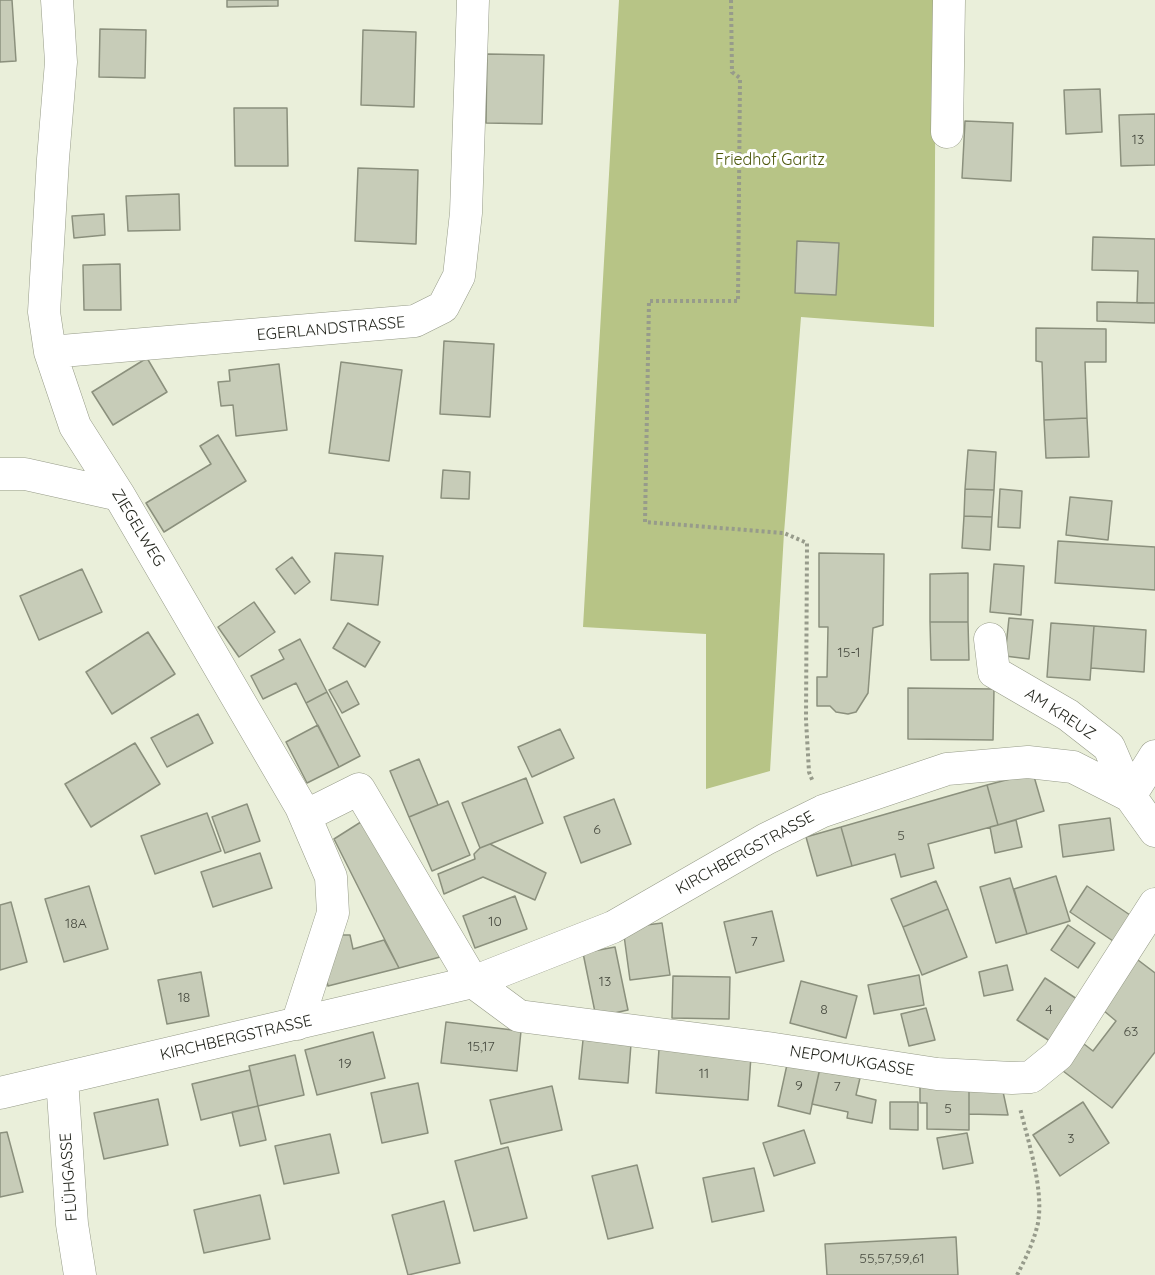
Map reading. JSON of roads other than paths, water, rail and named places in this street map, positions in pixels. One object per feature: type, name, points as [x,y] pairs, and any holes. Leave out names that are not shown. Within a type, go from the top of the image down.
[{"type":"street","name":"ZIEGELWEG","points":[[57,0],[61,62],[44,312],[50,352],[75,426],[119,495],[305,816],[331,877],[333,913],[297,1024]]},
{"type":"street","name":"EGERLANDSTRASSE","points":[[50,352],[415,321],[443,307],[459,276],[466,213],[473,0]]},
{"type":"street","points":[[947,132],[950,0]]},
{"type":"street","points":[[0,474],[25,474],[119,495]]},
{"type":"street","name":"AM KREUZ","points":[[990,639],[994,672],[1068,715],[1109,747],[1130,796],[1155,831]]},
{"type":"street","points":[[1130,796],[1155,756]]},
{"type":"street","name":"KIRCHBERGSTRASSE","points":[[0,1093],[472,982],[613,927],[766,839],[823,811],[947,769],[1028,762],[1073,767],[1130,796]]},
{"type":"street","points":[[305,816],[359,789],[472,982]]},
{"type":"street","name":"NEPOMUKGASSE","points":[[472,982],[519,1016],[768,1048],[937,1074],[1031,1077],[1058,1055],[1155,904]]},
{"type":"street","name":"FLÜHGASSE","points":[[62,1079],[72,1224],[80,1275]]},
{"type":"park label","name":"Friedhof Garitz","points":[[770,160]]}]
